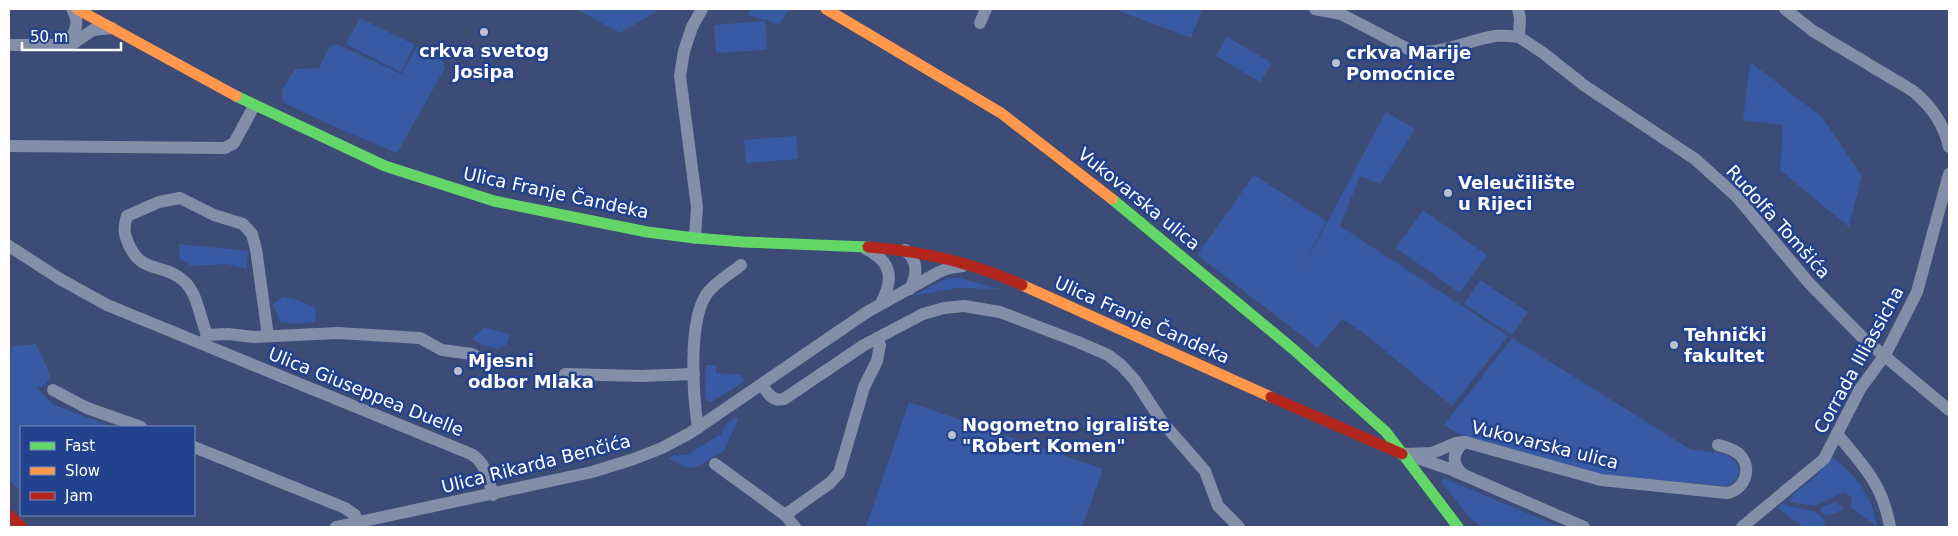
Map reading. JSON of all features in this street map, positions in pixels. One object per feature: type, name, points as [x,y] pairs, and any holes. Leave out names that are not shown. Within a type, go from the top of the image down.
[{"type":"street","points":[[66,45],[76,28],[76,15],[72,9]]},
{"type":"street","name":"Ulica Franje Čandeka","points":[[77,9],[254,106],[385,166],[513,206],[648,232],[743,242],[859,246],[905,250],[970,265],[1014,281],[1348,432],[1402,454]]},
{"type":"street","points":[[695,238],[697,207],[680,76],[684,51],[692,27],[702,9]]},
{"type":"street","name":"Vukovarska ulica","points":[[826,9],[994,109],[1045,146],[1142,222],[1300,354],[1386,432],[1458,527]]},
{"type":"street","points":[[980,23],[986,9]]},
{"type":"street","points":[[1315,9],[1339,11],[1410,50],[1418,52],[1495,36],[1519,37],[1520,18],[1518,9]]},
{"type":"street","points":[[1785,9],[1813,31],[1913,90],[1927,102],[1935,113],[1949,147]]},
{"type":"street","points":[[9,45],[66,45],[76,42],[93,30],[112,28]]},
{"type":"street","name":"Rudolfa Tomšića","points":[[1519,37],[1543,52],[1586,86],[1695,159],[1736,196],[1809,283],[1863,338],[1949,410]]},
{"type":"street","points":[[9,146],[225,148],[234,143],[254,106]]},
{"type":"street","name":"Corrada Illiassicha","points":[[1742,527],[1820,463],[1829,451],[1860,389],[1885,355],[1917,292],[1949,174]]},
{"type":"street","name":"Ulica Giuseppea Duelle","points":[[205,340],[191,289],[168,271],[142,263],[135,258],[124,233],[127,216],[159,202],[180,198],[214,215],[243,224],[252,234],[256,249],[268,336]]},
{"type":"street","name":"Ulica Giuseppea Duelle","points":[[9,246],[60,279],[106,305],[205,340],[471,454],[485,468],[493,495]]},
{"type":"street","name":"Ulica Franje Čandeka","points":[[859,246],[880,256],[886,267],[888,285],[880,303]]},
{"type":"street","points":[[905,250],[912,256],[915,263],[915,276],[910,289]]},
{"type":"street","points":[[698,428],[694,374],[695,335],[703,300],[708,293],[741,265]]},
{"type":"street","name":"Ulica Rikarda Benčića","points":[[336,527],[493,495],[614,466],[662,448],[698,428],[880,303],[949,268],[970,265]]},
{"type":"street","points":[[762,385],[772,398],[784,399],[877,338],[909,320],[936,310],[964,306],[979,307],[1014,317],[1108,355],[1130,373],[1163,423],[1204,472],[1218,506],[1239,527]]},
{"type":"street","name":"Ulica Giuseppea Duelle","points":[[205,340],[228,334],[254,337],[338,333],[420,338],[442,350],[472,354],[483,360]]},
{"type":"street","points":[[785,515],[830,483],[839,473],[859,400],[878,361],[880,345],[877,338]]},
{"type":"street","points":[[565,374],[642,376],[694,374]]},
{"type":"street","points":[[53,390],[87,408],[138,426]]},
{"type":"street","points":[[1837,434],[1878,487],[1888,512],[1890,527]]},
{"type":"street","points":[[1465,442],[1458,448],[1454,462],[1456,468],[1466,476]]},
{"type":"street","name":"Vukovarska ulica","points":[[1402,454],[1432,453],[1456,443],[1465,442],[1601,480],[1727,493],[1733,492],[1742,485],[1745,478],[1745,463],[1737,452],[1718,445]]},
{"type":"street","points":[[195,447],[345,508],[355,515],[357,523]]},
{"type":"street","points":[[1402,454],[1444,466],[1584,527]]},
{"type":"street","points":[[715,464],[785,515],[795,527]]},
{"type":"street","points":[[9,515],[22,527]]},
{"type":"shaded area","points":[[576,9],[661,9],[620,33]]},
{"type":"shaded area","points":[[751,9],[789,9],[780,24],[748,15]]},
{"type":"shaded area","points":[[1116,9],[1202,9],[1191,38]]},
{"type":"shaded area","points":[[360,18],[415,45],[401,72],[346,44]]},
{"type":"shaded area","points":[[765,21],[767,50],[716,53],[714,25]]},
{"type":"shaded area","points":[[1227,37],[1272,63],[1260,82],[1216,56]]},
{"type":"shaded area","points":[[337,44],[401,74],[417,47],[441,57],[445,68],[397,153],[284,103],[282,99],[283,88],[295,69],[319,68],[329,48]]},
{"type":"shaded area","points":[[1750,62],[1822,117],[1862,176],[1849,227],[1780,170],[1783,125],[1743,120]]},
{"type":"shaded area","points":[[1386,112],[1415,129],[1380,184],[1360,176],[1340,226],[1508,336],[1452,406],[1365,334],[1342,319],[1318,348],[1197,255],[1254,175],[1326,221],[1301,271]]},
{"type":"shaded area","points":[[796,136],[798,159],[746,163],[744,140]]},
{"type":"shaded area","points":[[1423,210],[1487,255],[1460,293],[1396,248]]},
{"type":"shaded area","points":[[179,244],[248,251],[247,269],[227,264],[192,266],[180,259]]},
{"type":"shaded area","points":[[961,278],[999,289],[957,288],[913,296],[943,280]]},
{"type":"shaded area","points":[[1480,280],[1528,312],[1512,335],[1464,304]]},
{"type":"shaded area","points":[[283,297],[298,300],[314,307],[316,313],[315,322],[297,324],[280,322],[273,304]]},
{"type":"shaded area","points":[[484,328],[510,334],[506,345],[497,349],[472,339]]},
{"type":"shaded area","points":[[1512,338],[1690,449],[1725,454],[1735,461],[1740,470],[1736,479],[1727,486],[1603,475],[1461,435],[1444,425]]},
{"type":"shaded area","points":[[36,344],[50,378],[43,387],[36,387],[52,404],[109,426],[20,426],[20,486],[17,488],[9,479],[9,358],[12,346]]},
{"type":"shaded area","points":[[706,365],[716,365],[716,373],[741,375],[745,381],[711,402],[708,401],[705,397]]},
{"type":"shaded area","name":"Nogometno igralište \"Robert Komen\"","points":[[909,402],[1103,469],[1082,527],[866,526]]},
{"type":"shaded area","points":[[736,417],[738,419],[724,451],[694,468],[686,467],[669,459],[674,455],[687,455],[721,434],[727,423]]},
{"type":"shaded area","points":[[1832,457],[1862,487],[1875,515],[1877,526],[1851,508],[1852,498],[1844,492],[1815,506],[1791,502],[1790,498],[1793,498],[1792,495],[1814,478]]},
{"type":"shaded area","points":[[1444,478],[1560,527],[1482,527],[1472,520],[1441,482]]},
{"type":"shaded area","points":[[1835,502],[1843,508],[1841,511],[1826,516],[1820,510],[1821,507]]},
{"type":"shaded area","points":[[1783,503],[1788,506],[1814,511],[1825,520],[1824,527],[1804,527],[1777,508]]},
{"type":"traffic: fast","points":[[236,96],[385,166],[494,201],[647,232],[695,238],[743,242],[868,247]]},
{"type":"traffic: fast","points":[[1112,199],[1293,349],[1386,432],[1458,527]]},
{"type":"traffic: slow","points":[[77,9],[236,96]]},
{"type":"traffic: slow","points":[[826,9],[1001,113],[1112,199]]},
{"type":"traffic: slow","points":[[1022,285],[1271,397]]},
{"type":"traffic: jam","points":[[868,247],[947,259],[985,270],[1022,285]]},
{"type":"traffic: jam","points":[[1271,397],[1402,454]]},
{"type":"traffic: jam","points":[[9,515],[22,527]]},
{"type":"place","name":"crkva svetog Josipa","points":[[484,32]]},
{"type":"place","name":"crkva Marije Pomoćnice","points":[[1336,63]]},
{"type":"place","name":"Veleučilište u Rijeci","points":[[1448,193]]},
{"type":"place","name":"Tehnički fakultet","points":[[1674,345]]},
{"type":"place","name":"Mjesni odbor Mlaka","points":[[458,371]]},
{"type":"place","name":"Nogometno igralište \"Robert Komen\"","points":[[952,435]]}]
